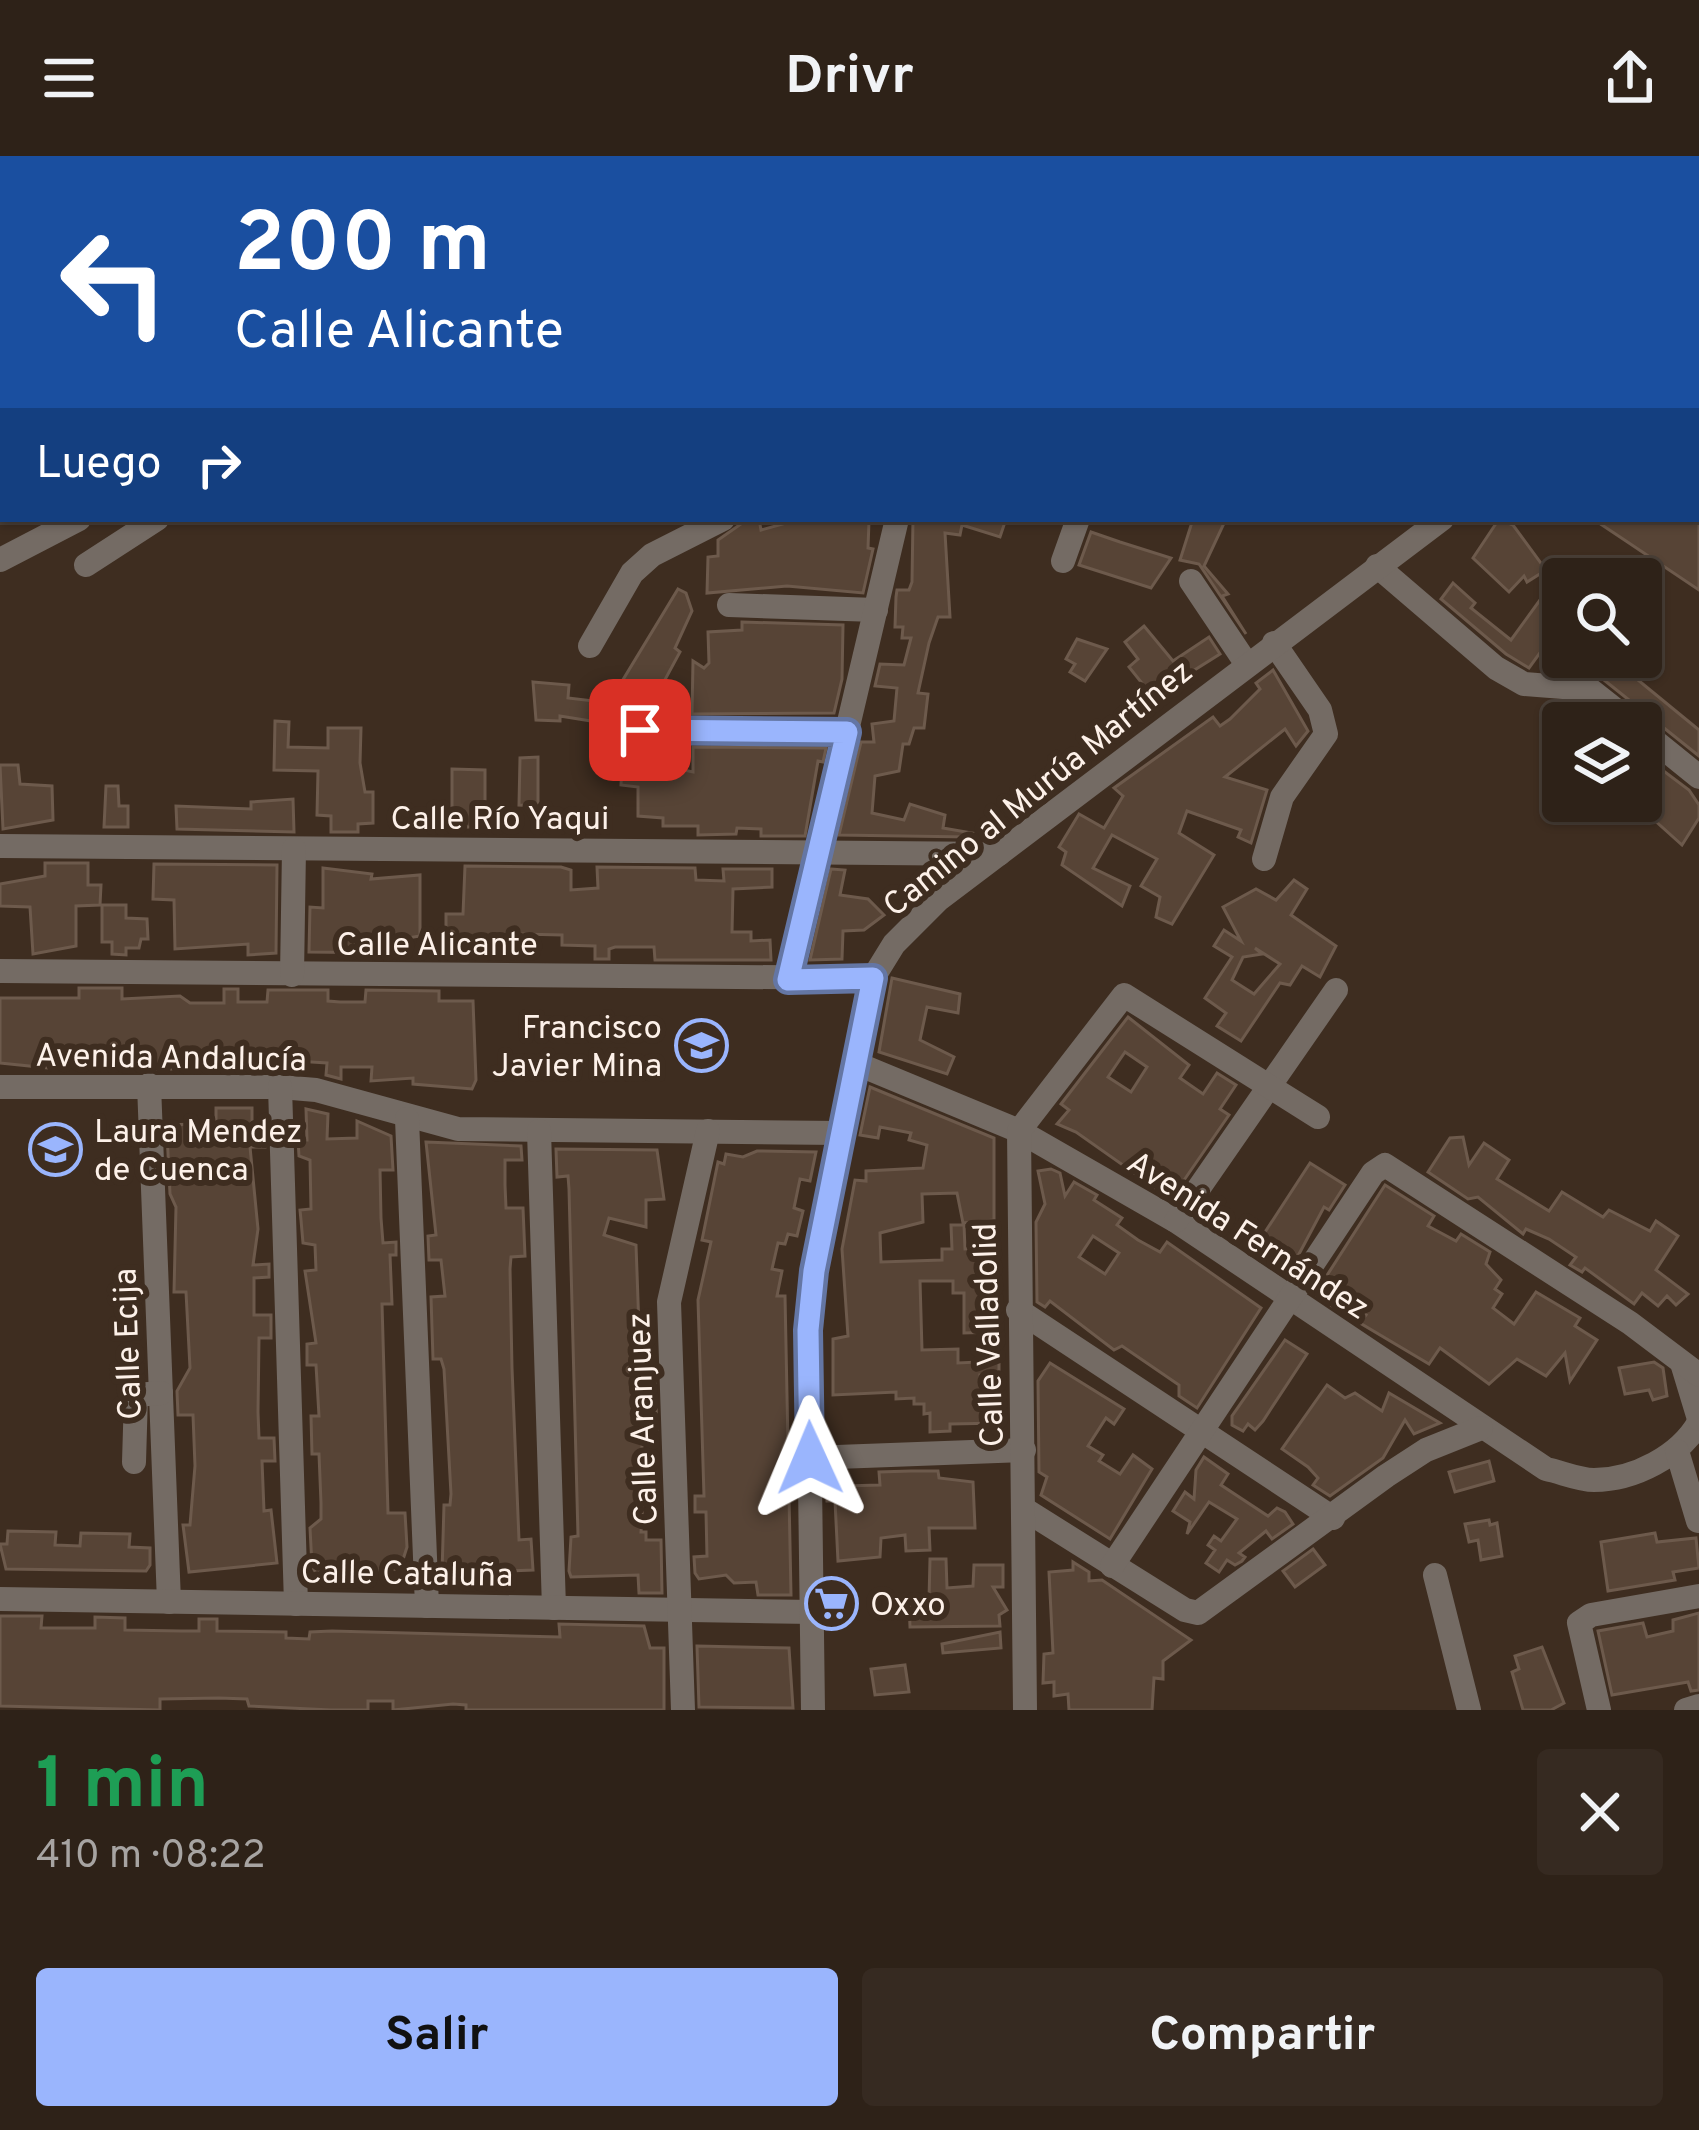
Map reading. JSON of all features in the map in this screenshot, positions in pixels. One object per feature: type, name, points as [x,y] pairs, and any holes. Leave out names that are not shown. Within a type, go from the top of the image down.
[{"type":"street","points":[[0,560],[73,522]]},
{"type":"street","points":[[86,565],[152,522]]},
{"type":"street","points":[[590,646],[632,573],[652,555],[717,522]]},
{"type":"street","points":[[788,980],[896,522]]},
{"type":"street","points":[[1064,561],[1077,522]]},
{"type":"street","name":"Camino al Murúa Martínez","points":[[812,1710],[808,1330],[840,1133],[873,978],[913,922],[1246,663],[1438,522]]},
{"type":"street","points":[[1377,566],[1496,668],[1524,683],[1588,689],[1605,702]]},
{"type":"street","points":[[1191,581],[1246,663]]},
{"type":"street","points":[[729,605],[875,610]]},
{"type":"street","points":[[1264,859],[1282,796],[1326,734],[1320,710],[1274,644]]},
{"type":"street","points":[[640,730],[847,732]]},
{"type":"street","points":[[1662,747],[1699,777]]},
{"type":"street","name":"Calle Río Yaqui","points":[[0,846],[999,854]]},
{"type":"street","points":[[292,975],[294,849]]},
{"type":"street","name":"Calle Alicante","points":[[0,971],[873,978]]},
{"type":"street","points":[[1176,1221],[1336,990]]},
{"type":"street","points":[[1019,1131],[1124,995],[1318,1118]]},
{"type":"street","name":"Avenida Fernández","points":[[855,1063],[1019,1131],[1176,1221],[1546,1469],[1595,1480],[1666,1460],[1677,1451]]},
{"type":"street","name":"Avenida Andalucía","points":[[0,1087],[149,1084],[316,1090],[407,1119],[458,1129],[840,1133]]},
{"type":"street","name":"Calle Ecija","points":[[149,1084],[170,1602]]},
{"type":"street","points":[[280,1087],[296,1604]]},
{"type":"street","points":[[407,1119],[427,1606]]},
{"type":"street","name":"Calle Aranjuez","points":[[683,1710],[669,1301],[708,1131]]},
{"type":"street","name":"Calle Valladolid","points":[[1019,1131],[1018,1310],[1027,1511],[1025,1710]]},
{"type":"street","points":[[539,1132],[554,1608]]},
{"type":"street","points":[[1112,1566],[1373,1173],[1385,1165],[1417,1180],[1691,1369],[1699,1421],[1677,1451],[1698,1521]]},
{"type":"street","points":[[1018,1310],[1333,1518]]},
{"type":"street","points":[[134,1462],[136,1395],[161,1393]]},
{"type":"street","points":[[1027,1511],[1112,1566],[1198,1613],[1426,1450],[1481,1428]]},
{"type":"street","points":[[810,1458],[1024,1450]]},
{"type":"street","points":[[1435,1575],[1469,1710]]},
{"type":"street","points":[[1599,1710],[1579,1623],[1591,1616],[1699,1596]]},
{"type":"street","name":"Calle Cataluña","points":[[0,1599],[813,1612]]},
{"type":"street","points":[[1686,1710],[1699,1706]]},
{"type":"building","points":[[744,522],[760,522],[761,530],[790,522],[869,522],[868,548],[873,549],[863,593],[787,586],[707,593],[708,557],[718,556],[718,540]]},
{"type":"building","points":[[913,522],[1005,522],[1000,537],[962,525],[960,535],[945,533],[950,617],[938,617],[929,643],[918,693],[928,694],[924,728],[914,728],[909,744],[903,744],[899,771],[875,776],[872,813],[904,820],[910,804],[945,815],[943,828],[972,833],[969,837],[839,835],[861,742],[874,742],[872,724],[894,721],[897,688],[875,686],[880,664],[904,665],[911,638],[902,638],[903,627],[895,627],[897,590],[909,590]]},
{"type":"building","points":[[1192,522],[1225,522],[1204,566],[1228,594],[1222,596],[1246,634],[1199,564],[1180,560]]},
{"type":"building","points":[[1497,522],[1513,525],[1542,565],[1542,573],[1527,582],[1524,576],[1509,592],[1473,558]]},
{"type":"building","points":[[1598,522],[1699,522],[1699,590],[1662,565],[1662,558],[1651,558]]},
{"type":"building","points":[[1091,532],[1171,558],[1151,588],[1079,565]]},
{"type":"building","points":[[1453,583],[1475,603],[1471,608],[1511,640],[1540,600],[1542,650],[1529,668],[1441,599]]},
{"type":"building","points":[[678,589],[686,593],[692,611],[675,648],[680,652],[654,700],[621,683]]},
{"type":"building","points":[[742,622],[843,625],[842,679],[834,713],[692,714],[693,661],[704,668],[709,663],[708,632],[742,630]]},
{"type":"building","points":[[1144,626],[1173,661],[1209,637],[1220,654],[1193,671],[1196,675],[1185,684],[1179,677],[1166,687],[1161,680],[1149,692],[1129,667],[1138,659],[1125,642]]},
{"type":"building","points":[[1077,639],[1107,649],[1085,681],[1070,672],[1075,664],[1066,659]]},
{"type":"building","points":[[1273,670],[1308,731],[1296,746],[1285,729],[1225,777],[1267,790],[1251,843],[1238,837],[1241,830],[1187,811],[1179,833],[1214,855],[1172,924],[1156,917],[1160,897],[1141,886],[1157,859],[1112,835],[1093,868],[1130,886],[1122,906],[1062,865],[1066,852],[1059,847],[1079,814],[1104,828],[1123,796],[1114,788],[1213,717],[1220,726],[1230,719],[1260,689],[1256,683]]},
{"type":"building","points":[[1602,678],[1636,678],[1699,730],[1699,756],[1662,726],[1662,702],[1632,702]]},
{"type":"building","points":[[533,682],[569,685],[568,698],[594,701],[591,721],[560,716],[560,721],[536,720]]},
{"type":"building","points":[[275,721],[289,722],[288,747],[328,748],[328,728],[361,728],[360,763],[365,792],[373,792],[373,823],[358,824],[358,832],[331,832],[331,816],[317,815],[318,771],[274,770]]},
{"type":"building","points":[[618,738],[653,747],[653,757],[664,757],[664,766],[693,772],[693,747],[826,748],[823,762],[818,761],[805,836],[761,836],[761,829],[737,828],[736,834],[698,835],[698,826],[663,826],[663,818],[638,816],[638,787],[621,785],[622,764],[615,764]]},
{"type":"building","points":[[538,757],[538,806],[519,805],[520,758]]},
{"type":"building","points":[[0,765],[18,765],[20,784],[52,786],[53,820],[3,829]]},
{"type":"building","points":[[452,769],[485,770],[485,827],[452,827]]},
{"type":"building","points":[[1662,770],[1689,790],[1699,805],[1699,818],[1682,845],[1657,822],[1662,822]]},
{"type":"building","points":[[106,786],[118,786],[119,806],[128,806],[128,827],[104,827]]},
{"type":"building","points":[[293,799],[294,832],[177,829],[176,806],[251,809],[251,802]]},
{"type":"building","points":[[45,863],[88,863],[88,885],[101,885],[100,905],[76,906],[76,946],[33,954],[30,907],[0,906],[0,884],[45,876]]},
{"type":"building","points":[[154,864],[277,865],[276,953],[248,955],[248,944],[175,949],[174,900],[153,899]]},
{"type":"building","points":[[465,866],[561,867],[571,870],[571,890],[598,888],[597,867],[695,868],[696,880],[724,881],[723,869],[772,869],[772,887],[733,889],[732,932],[751,932],[751,941],[770,940],[771,960],[655,960],[654,947],[615,947],[609,949],[609,959],[595,959],[595,946],[562,945],[562,935],[521,934],[521,948],[463,953],[463,936],[446,936],[446,914],[463,914]]},
{"type":"building","points":[[323,868],[372,874],[371,879],[420,875],[420,936],[395,940],[395,953],[309,952],[310,907],[323,908]]},
{"type":"building","points":[[831,869],[845,870],[840,895],[868,899],[884,915],[864,930],[843,931],[842,959],[810,960]]},
{"type":"building","points":[[1294,880],[1307,889],[1291,915],[1336,946],[1320,977],[1302,966],[1290,985],[1280,983],[1241,1041],[1217,1026],[1226,1013],[1205,998],[1232,957],[1214,946],[1224,930],[1241,941],[1223,907],[1256,889],[1276,900]],"holes":[[[1255,948],[1280,964],[1254,994],[1232,980],[1243,957],[1262,954]]]},
{"type":"building","points":[[102,905],[126,905],[126,918],[147,919],[148,939],[141,939],[139,948],[126,948],[126,955],[112,954],[112,942],[102,942]]},
{"type":"building","points":[[892,978],[960,994],[958,1013],[927,1007],[920,1040],[954,1057],[947,1074],[879,1052]]},
{"type":"building","points":[[79,988],[122,988],[122,999],[180,996],[190,1003],[224,1003],[224,989],[238,989],[238,1002],[267,1002],[268,990],[328,990],[328,1001],[340,1002],[365,1002],[366,990],[439,991],[439,1001],[473,1001],[476,1080],[472,1089],[413,1084],[413,1078],[371,1081],[372,1067],[341,1067],[341,1079],[326,1075],[327,1063],[296,1061],[296,1072],[223,1070],[208,1066],[208,1056],[179,1056],[179,1069],[150,1069],[150,1055],[49,1060],[49,1068],[0,1063],[0,998],[79,998]]},
{"type":"building","points":[[1128,1017],[1189,1065],[1180,1078],[1203,1094],[1217,1073],[1236,1085],[1220,1109],[1229,1115],[1171,1199],[1076,1132],[1057,1124],[1069,1110],[1061,1104]],"holes":[[[1125,1052],[1147,1067],[1131,1092],[1108,1077]]]},
{"type":"building","points":[[870,1087],[994,1138],[994,1220],[963,1223],[957,1193],[922,1194],[923,1222],[880,1233],[881,1262],[942,1260],[942,1249],[952,1249],[951,1225],[964,1225],[965,1249],[977,1248],[978,1284],[991,1283],[994,1332],[964,1333],[964,1293],[953,1293],[953,1281],[920,1281],[922,1350],[958,1349],[958,1363],[999,1361],[999,1375],[980,1375],[981,1406],[1001,1405],[1002,1423],[950,1424],[950,1431],[930,1432],[930,1413],[924,1414],[924,1404],[914,1404],[914,1398],[896,1399],[896,1392],[833,1395],[833,1339],[848,1336],[842,1249],[855,1180],[866,1181],[866,1171],[923,1168],[927,1145],[909,1140],[911,1133],[880,1127],[878,1138],[860,1135]]},
{"type":"building","points":[[216,1108],[252,1108],[252,1122],[265,1121],[265,1147],[250,1147],[258,1229],[253,1265],[269,1264],[269,1277],[254,1278],[254,1315],[271,1315],[271,1338],[259,1338],[258,1412],[259,1438],[274,1438],[275,1461],[262,1461],[264,1511],[271,1510],[277,1563],[189,1572],[183,1525],[190,1525],[193,1415],[178,1415],[177,1391],[190,1368],[186,1292],[174,1292],[176,1207],[170,1194],[167,1133],[169,1125],[216,1123]]},
{"type":"building","points":[[306,1109],[328,1114],[327,1139],[357,1138],[357,1121],[391,1136],[393,1170],[380,1170],[381,1218],[383,1243],[396,1242],[396,1255],[390,1255],[392,1304],[382,1304],[388,1513],[405,1513],[407,1547],[400,1569],[316,1573],[312,1566],[310,1528],[321,1519],[321,1503],[319,1454],[312,1454],[311,1416],[319,1416],[316,1365],[307,1365],[307,1344],[316,1343],[305,1271],[316,1270],[315,1245],[303,1243],[300,1210],[311,1209],[310,1160],[299,1156],[298,1140],[307,1140]]},
{"type":"building","points":[[1463,1137],[1469,1165],[1484,1143],[1509,1160],[1497,1179],[1549,1211],[1562,1192],[1603,1217],[1609,1210],[1650,1231],[1656,1221],[1678,1236],[1656,1270],[1688,1294],[1676,1305],[1667,1296],[1658,1306],[1642,1293],[1634,1304],[1585,1268],[1582,1272],[1570,1265],[1576,1257],[1549,1239],[1526,1229],[1523,1234],[1478,1197],[1468,1199],[1428,1172],[1450,1138]]},
{"type":"building","points":[[426,1142],[521,1146],[522,1160],[505,1160],[505,1185],[506,1208],[523,1208],[525,1256],[511,1257],[510,1269],[512,1368],[519,1540],[531,1539],[533,1570],[479,1572],[479,1578],[444,1578],[442,1573],[444,1505],[450,1505],[451,1494],[444,1369],[441,1359],[433,1359],[431,1297],[445,1296],[441,1260],[429,1260],[428,1236],[436,1235]]},
{"type":"building","points":[[556,1149],[657,1150],[664,1199],[646,1200],[646,1227],[609,1218],[604,1235],[636,1245],[641,1383],[655,1383],[657,1429],[642,1430],[642,1453],[638,1454],[639,1483],[644,1482],[641,1532],[646,1532],[646,1540],[661,1540],[662,1593],[639,1593],[638,1575],[571,1577],[569,1571],[571,1537],[578,1536],[569,1189],[568,1176],[557,1177]]},
{"type":"building","points":[[757,1151],[816,1152],[810,1181],[800,1179],[794,1208],[803,1211],[797,1236],[788,1234],[785,1244],[778,1243],[772,1269],[782,1271],[777,1296],[785,1296],[791,1595],[758,1595],[756,1582],[734,1583],[726,1575],[699,1579],[695,1573],[694,1557],[707,1556],[706,1512],[695,1512],[695,1496],[704,1496],[698,1300],[711,1242],[702,1240],[718,1162],[724,1164],[726,1154],[743,1157]]},
{"type":"building","points":[[1310,1163],[1345,1185],[1329,1210],[1324,1207],[1299,1254],[1284,1270],[1254,1249]]},
{"type":"building","points":[[1038,1171],[1060,1173],[1065,1196],[1074,1182],[1097,1195],[1094,1200],[1122,1218],[1117,1225],[1138,1240],[1160,1252],[1167,1242],[1261,1308],[1197,1408],[1179,1396],[1179,1385],[1122,1346],[1114,1350],[1050,1301],[1045,1307],[1037,1302],[1036,1222],[1045,1204]],"holes":[[[1093,1236],[1119,1253],[1105,1274],[1079,1257]]]},
{"type":"building","points":[[1385,1185],[1434,1216],[1428,1226],[1456,1241],[1461,1234],[1490,1252],[1486,1264],[1501,1280],[1495,1289],[1502,1294],[1493,1308],[1514,1324],[1536,1292],[1580,1318],[1575,1326],[1597,1340],[1570,1381],[1565,1353],[1546,1376],[1517,1359],[1489,1384],[1440,1348],[1429,1364],[1360,1323],[1366,1315],[1340,1299],[1335,1308],[1315,1294]]},
{"type":"building","points":[[1285,1340],[1307,1354],[1263,1421],[1255,1430],[1248,1424],[1243,1431],[1232,1425],[1232,1416]]},
{"type":"building","points":[[1654,1362],[1663,1368],[1667,1396],[1653,1400],[1649,1390],[1625,1394],[1619,1368]]},
{"type":"building","points":[[1050,1363],[1124,1409],[1114,1424],[1106,1418],[1088,1446],[1103,1455],[1099,1461],[1120,1474],[1133,1455],[1152,1469],[1110,1539],[1041,1495],[1047,1477],[1039,1472],[1038,1381]]},
{"type":"building","points":[[1327,1385],[1345,1398],[1355,1393],[1382,1411],[1389,1393],[1440,1423],[1414,1434],[1405,1420],[1383,1458],[1330,1496],[1313,1485],[1318,1478],[1308,1467],[1282,1449]]},
{"type":"building","points":[[1204,1457],[1228,1474],[1221,1485],[1268,1516],[1277,1508],[1285,1512],[1293,1524],[1272,1539],[1266,1531],[1239,1553],[1245,1557],[1242,1561],[1235,1565],[1227,1560],[1219,1572],[1206,1563],[1215,1550],[1208,1545],[1214,1536],[1221,1541],[1237,1519],[1209,1502],[1187,1534],[1190,1522],[1173,1511],[1185,1492],[1194,1499],[1196,1470]]},
{"type":"building","points":[[1489,1461],[1494,1481],[1455,1492],[1449,1472]]},
{"type":"building","points":[[938,1471],[939,1478],[973,1482],[975,1528],[929,1528],[930,1550],[906,1551],[905,1535],[881,1538],[880,1557],[838,1561],[835,1501],[827,1501],[826,1474],[843,1473],[844,1486],[880,1485],[879,1472]]},
{"type":"building","points":[[1489,1520],[1490,1525],[1497,1523],[1502,1556],[1481,1560],[1478,1540],[1469,1542],[1465,1524]]},
{"type":"building","points":[[8,1531],[56,1532],[55,1545],[80,1546],[81,1533],[130,1534],[129,1547],[150,1548],[150,1565],[146,1571],[6,1569],[0,1544],[7,1544]]},
{"type":"building","points":[[1655,1533],[1657,1542],[1696,1538],[1699,1568],[1673,1572],[1675,1580],[1608,1591],[1601,1542]]},
{"type":"building","points":[[1313,1549],[1325,1565],[1295,1587],[1283,1571]]},
{"type":"building","points":[[930,1559],[946,1559],[947,1588],[973,1586],[974,1565],[1003,1565],[1003,1587],[993,1587],[1007,1610],[999,1615],[1000,1626],[910,1627],[909,1601],[929,1600]]},
{"type":"building","points":[[1073,1562],[1089,1572],[1089,1581],[1102,1580],[1191,1640],[1163,1661],[1163,1679],[1154,1678],[1152,1710],[1069,1710],[1068,1694],[1054,1696],[1054,1682],[1043,1683],[1044,1654],[1053,1653],[1049,1572],[1073,1570]]},
{"type":"building","points":[[1699,1613],[1699,1690],[1691,1691],[1688,1682],[1612,1695],[1598,1631],[1643,1623],[1647,1637],[1673,1631],[1673,1620]]},
{"type":"building","points":[[0,1616],[42,1616],[41,1628],[95,1628],[95,1617],[125,1618],[125,1630],[181,1631],[199,1631],[199,1619],[217,1619],[217,1631],[286,1632],[286,1638],[309,1639],[310,1632],[332,1631],[560,1637],[559,1624],[644,1626],[650,1648],[664,1648],[664,1710],[466,1710],[466,1705],[453,1704],[393,1710],[393,1701],[368,1701],[368,1710],[331,1710],[249,1706],[247,1699],[219,1698],[160,1699],[160,1710],[0,1706]]},
{"type":"building","points":[[1000,1632],[1001,1648],[943,1653],[942,1644]]},
{"type":"building","points":[[697,1646],[789,1648],[793,1708],[699,1707]]},
{"type":"building","points":[[1542,1647],[1564,1703],[1551,1710],[1523,1710],[1512,1672],[1519,1669],[1515,1656]]},
{"type":"building","points":[[905,1665],[909,1692],[875,1695],[871,1669]]},
{"type":"place","name":"Francisco Javier Mina","points":[[701,1045]]},
{"type":"place","name":"Laura Mendez de Cuenca","points":[[55,1149]]},
{"type":"place","name":"Oxxo","points":[[831,1603]]},
{"type":"route","points":[[640,730],[847,732],[788,980],[873,978],[814,1271],[808,1330],[810,1458]]}]
